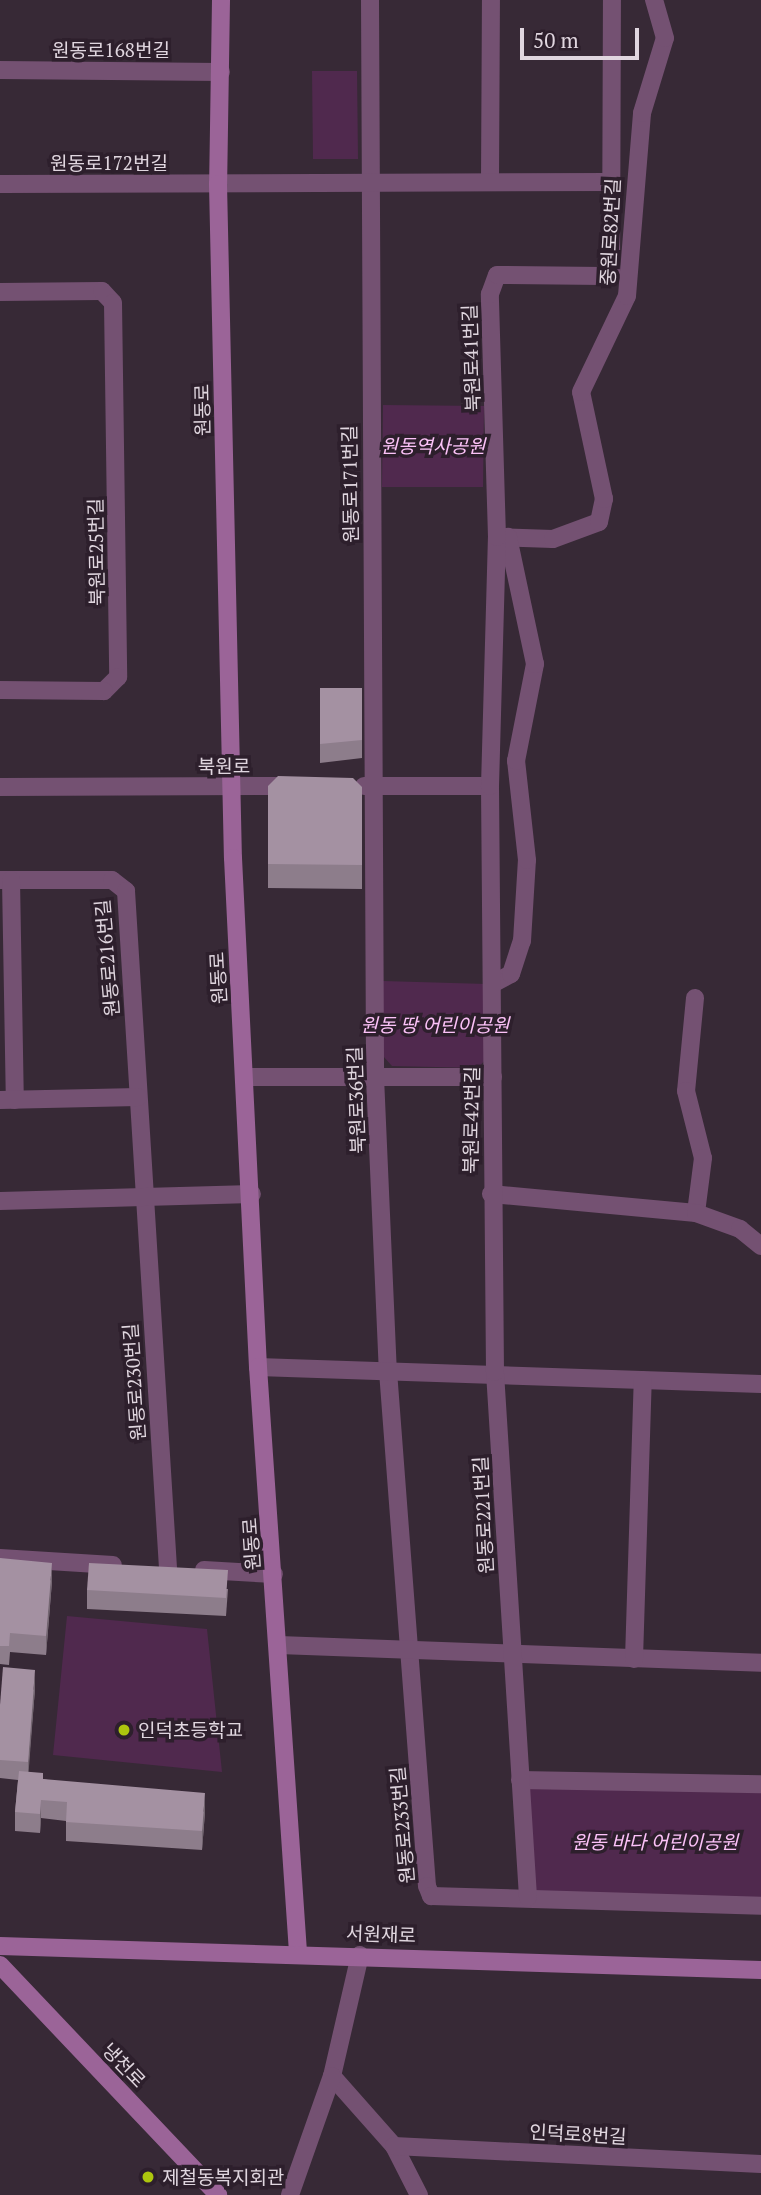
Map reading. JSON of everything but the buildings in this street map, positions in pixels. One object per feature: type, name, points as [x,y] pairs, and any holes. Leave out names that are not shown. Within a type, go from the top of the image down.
[{"type":"street","name":"원동로","points":[[221,0],[218,184],[232,786],[258,1367],[298,1952]]},
{"type":"street","name":"원동로171번길","points":[[370,0],[368,182],[374,786]]},
{"type":"street","points":[[490,181],[491,0]]},
{"type":"street","name":"북원로41번길","points":[[491,786],[503,537],[492,282],[497,275],[604,276],[611,271],[612,0]]},
{"type":"street","name":"중원로82번길","points":[[503,537],[553,539],[599,522],[604,499],[581,392],[627,296],[642,113],[665,38],[654,0]]},
{"type":"street","name":"원동로168번길","points":[[0,70],[221,72]]},
{"type":"street","points":[[218,184],[611,182]]},
{"type":"street","name":"원동로172번길","points":[[0,184],[218,184]]},
{"type":"street","name":"북원로25번길","points":[[0,292],[102,291],[113,303],[118,677],[104,691],[0,690]]},
{"type":"street","points":[[494,983],[511,974],[522,941],[527,860],[516,761],[535,664],[503,537]]},
{"type":"street","name":"북원로","points":[[0,787],[309,786]]},
{"type":"street","points":[[348,786],[491,786]]},
{"type":"street","name":"북원로36번길","points":[[374,786],[375,1077],[388,1371]]},
{"type":"street","name":"북원로42번길","points":[[491,786],[494,983],[491,1194],[495,1372]]},
{"type":"street","name":"원동로216번길","points":[[138,1097],[8,1100],[6,880],[112,880],[125,891],[138,1097],[142,1195]]},
{"type":"street","points":[[695,998],[686,1091],[704,1158],[696,1213]]},
{"type":"street","points":[[244,1077],[493,1077]]},
{"type":"street","points":[[0,1201],[252,1194]]},
{"type":"street","points":[[491,1194],[696,1213],[740,1229],[761,1246]]},
{"type":"street","name":"원동로230번길","points":[[142,1195],[168,1568]]},
{"type":"street","points":[[258,1367],[495,1372],[761,1384]]},
{"type":"street","points":[[388,1371],[410,1653]]},
{"type":"street","name":"원동로221번길","points":[[495,1372],[512,1655]]},
{"type":"street","points":[[634,1659],[643,1380]]},
{"type":"street","points":[[0,1558],[274,1574]]},
{"type":"street","points":[[279,1645],[410,1653],[761,1663]]},
{"type":"street","name":"원동로233번길","points":[[410,1653],[431,1896],[761,1906]]},
{"type":"street","points":[[512,1655],[528,1897]]},
{"type":"street","points":[[520,1780],[761,1784]]},
{"type":"street","name":"서원재로","points":[[0,1946],[298,1952],[761,1970]]},
{"type":"street","points":[[290,2195],[332,2076],[360,1955]]},
{"type":"street","name":"냉천로","points":[[0,1965],[218,2195]]},
{"type":"street","points":[[332,2076],[394,2146],[419,2195]]},
{"type":"street","name":"인덕로8번길","points":[[394,2146],[761,2164]]},
{"type":"green space","points":[[312,71],[357,71],[358,159],[313,159]]},
{"type":"green space","name":"원동역사공원","points":[[383,405],[484,406],[483,487],[382,487]]},
{"type":"green space","name":"원동 땅 어린이공원","points":[[383,981],[487,984],[485,1060],[478,1068],[392,1066],[383,1056]]},
{"type":"green space","points":[[67,1616],[207,1629],[222,1772],[53,1755]]},
{"type":"green space","name":"원동 바다 어린이공원","points":[[520,1780],[761,1784],[761,1906],[528,1897]]},
{"type":"place","name":"인덕초등학교","points":[[124,1730]]},
{"type":"place","name":"제철동복지회관","points":[[148,2177]]}]
